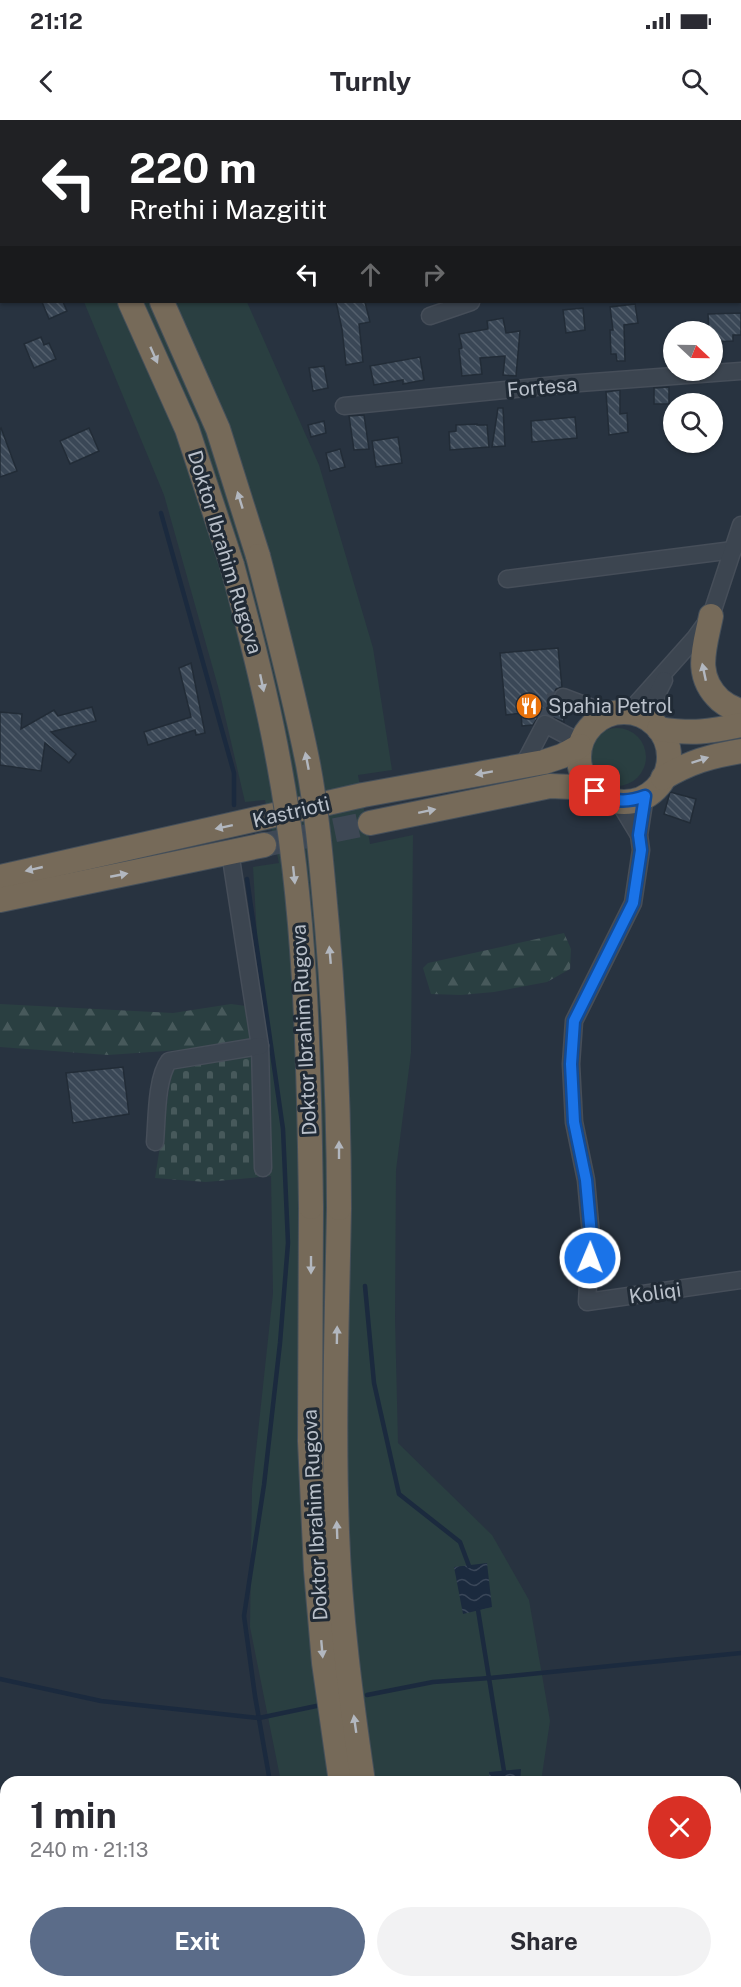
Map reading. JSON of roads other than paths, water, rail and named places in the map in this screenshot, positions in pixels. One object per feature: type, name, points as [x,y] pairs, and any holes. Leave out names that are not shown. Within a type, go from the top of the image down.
[{"type":"highway","name":"Doktor Ibrahim Rugova","points":[[130,303],[187,429],[232,565],[258,663],[279,765],[291,846],[307,1022],[311,1207],[310,1441],[314,1535],[324,1663],[340,1776]]},
{"type":"highway","name":"Doktor Ibrahim Rugova","points":[[162,303],[218,429],[258,556],[284,655],[308,765],[322,862],[335,1023],[339,1122],[337,1534],[346,1653],[362,1776]]},
{"type":"highway","points":[[711,616],[702,665],[706,680],[710,691],[724,703],[741,711]]},
{"type":"highway","points":[[636,719],[666,740],[669,753],[668,766],[656,789],[645,796],[632,801],[606,798],[586,782],[581,771],[580,745],[591,725],[636,719],[681,732],[705,733],[741,725]]},
{"type":"highway","name":"Kastrioti","points":[[0,877],[363,795],[523,766],[562,756],[580,745]]},
{"type":"highway","points":[[663,778],[687,764],[710,756],[741,751]]},
{"type":"highway","points":[[370,823],[550,786],[595,791]]},
{"type":"highway","name":"Kastrioti","points":[[0,900],[264,845]]},
{"type":"street","points":[[430,316],[468,303]]},
{"type":"street","name":"Fortesa","points":[[344,406],[566,384],[741,371]]},
{"type":"street","points":[[636,719],[671,666],[711,616],[741,525]]},
{"type":"street","points":[[507,579],[733,550]]},
{"type":"street","points":[[636,719],[657,694],[671,666]]},
{"type":"street","points":[[563,697],[636,719]]},
{"type":"street","points":[[523,766],[545,724],[580,745]]},
{"type":"street","name":"Koliqi","points":[[645,796],[639,835],[641,850],[633,903],[574,1021],[571,1064],[574,1122],[586,1180],[591,1235],[587,1302],[741,1280]]},
{"type":"street","points":[[619,801],[639,835]]},
{"type":"street","points":[[230,852],[260,1046],[263,1168]]},
{"type":"street","points":[[155,1142],[161,1084],[169,1061],[260,1046]]},
{"type":"water","points":[[487,1563],[492,1607],[463,1614],[454,1567]]},
{"type":"water","points":[[521,1769],[520,1776],[489,1776],[489,1772]]},
{"type":"waterway","points":[[161,513],[234,773],[234,805]]},
{"type":"waterway","points":[[247,879],[283,1129],[288,1243],[280,1343],[264,1485],[244,1616],[269,1776]]},
{"type":"waterway","points":[[365,1286],[374,1383],[399,1494],[460,1542],[469,1566]]},
{"type":"waterway","points":[[478,1610],[504,1771]]},
{"type":"waterway","points":[[367,1695],[433,1682],[741,1653]]},
{"type":"waterway","points":[[0,1679],[101,1701],[259,1718],[321,1705]]},
{"type":"tunnel","points":[[545,724],[547,702],[563,697]]},
{"type":"tunnel","points":[[264,845],[370,823]]},
{"type":"place","name":"Spahia Petrol","points":[[529,706]]}]
